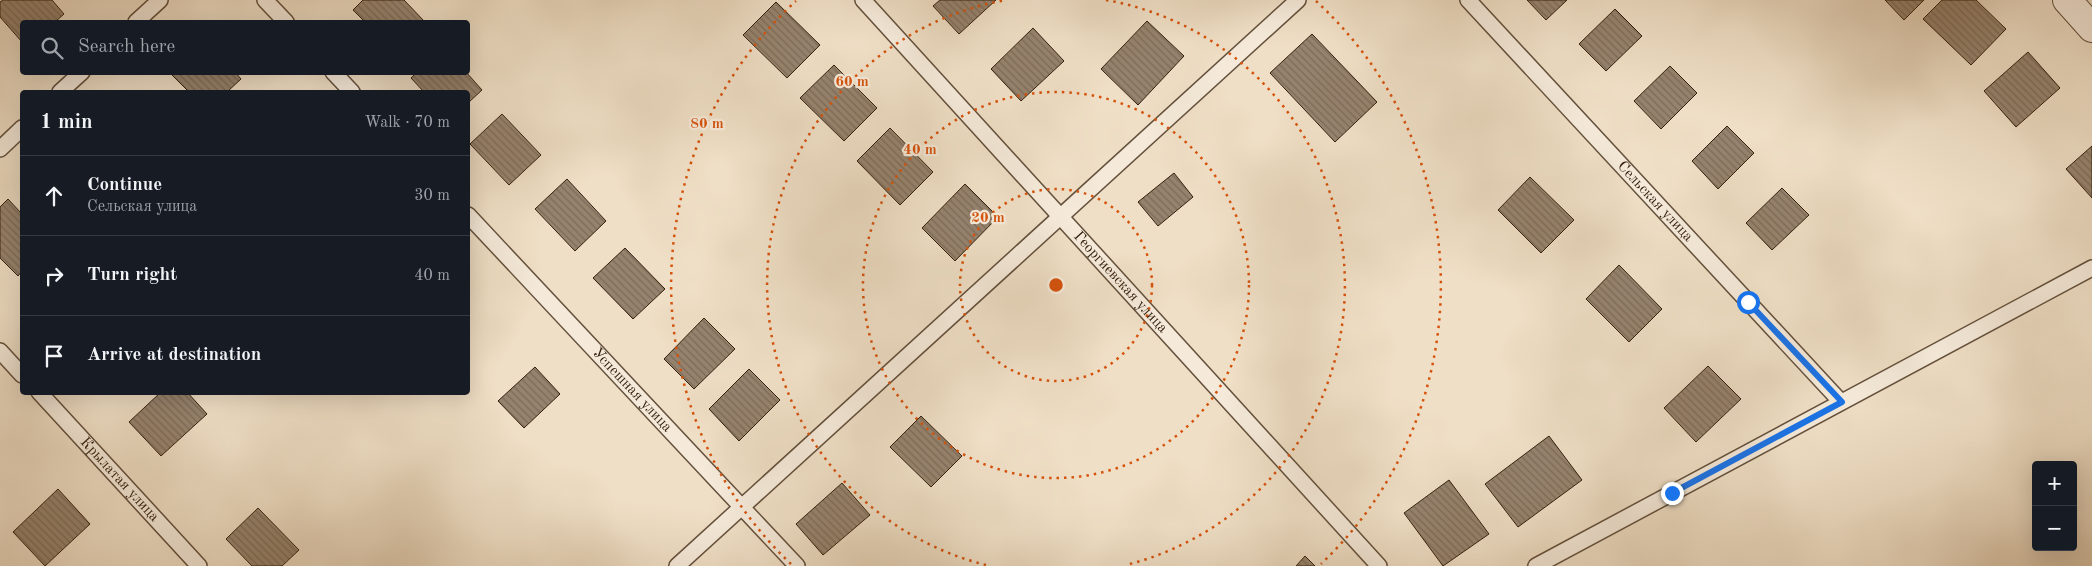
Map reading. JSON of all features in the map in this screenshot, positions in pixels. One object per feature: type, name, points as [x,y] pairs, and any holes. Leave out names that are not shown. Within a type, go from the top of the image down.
[{"type":"street","points":[[2067,0],[2092,28]]},
{"type":"lane","points":[[138,20],[160,0]]},
{"type":"lane","points":[[265,0],[284,20]]},
{"type":"lane","name":"Георгиевская улица","points":[[863,0],[1379,566]]},
{"type":"lane","points":[[677,566],[1298,0]]},
{"type":"lane","name":"Сельская улица","points":[[1468,0],[1842,402]]},
{"type":"lane","points":[[62,90],[79,75]]},
{"type":"lane","points":[[336,75],[350,90]]},
{"type":"lane","points":[[0,149],[20,130]]},
{"type":"lane","name":"Успешная улица","points":[[470,217],[797,566]]},
{"type":"lane","points":[[1536,566],[2092,268]]},
{"type":"lane","points":[[0,351],[20,373]]},
{"type":"lane","name":"Крылатая улица","points":[[42,395],[199,566]]},
{"type":"building","points":[[3,0],[52,0],[64,14],[57,20],[20,20],[20,40],[0,17],[0,2]]},
{"type":"building","points":[[363,0],[404,0],[423,20],[363,20],[353,10]]},
{"type":"building","points":[[940,0],[996,0],[959,34],[933,6]]},
{"type":"building","points":[[1527,0],[1567,0],[1546,20]]},
{"type":"building","points":[[1885,0],[1924,0],[1904,20]]},
{"type":"building","points":[[1942,0],[1976,0],[2006,29],[1971,65],[1923,19]]},
{"type":"building","points":[[776,2],[820,45],[787,78],[743,35]]},
{"type":"building","points":[[1615,9],[1642,36],[1606,71],[1579,44]]},
{"type":"building","points":[[1147,21],[1184,56],[1138,105],[1101,69]]},
{"type":"building","points":[[1033,28],[1064,61],[1021,101],[991,69]]},
{"type":"building","points":[[1312,34],[1377,102],[1335,142],[1270,73]]},
{"type":"building","points":[[2028,52],[2060,88],[2016,127],[1984,91]]},
{"type":"building","points":[[834,65],[877,108],[844,141],[800,98]]},
{"type":"building","points":[[1670,66],[1697,93],[1661,129],[1634,101]]},
{"type":"building","points":[[172,75],[238,75],[241,79],[229,90],[187,90]]},
{"type":"building","points":[[414,75],[469,75],[482,90],[470,101],[470,90],[422,90],[411,78]]},
{"type":"building","points":[[502,114],[541,155],[509,185],[470,144]]},
{"type":"building","points":[[1727,126],[1754,153],[1718,189],[1692,161]]},
{"type":"building","points":[[890,128],[933,172],[900,205],[857,161]]},
{"type":"building","points":[[2092,146],[2092,198],[2066,169]]},
{"type":"building","points":[[1174,173],[1193,197],[1158,226],[1138,202]]},
{"type":"building","points":[[1530,177],[1574,220],[1541,253],[1498,210]]},
{"type":"building","points":[[567,179],[606,221],[575,251],[535,209]]},
{"type":"building","points":[[965,184],[998,217],[955,261],[922,228]]},
{"type":"building","points":[[1782,188],[1809,215],[1772,250],[1746,223]]},
{"type":"building","points":[[8,199],[20,212],[20,274],[18,276],[0,258],[0,207]]},
{"type":"building","points":[[625,248],[665,289],[633,319],[593,278]]},
{"type":"building","points":[[1619,265],[1662,309],[1629,342],[1586,299]]},
{"type":"building","points":[[704,318],[735,349],[694,389],[664,359]]},
{"type":"building","points":[[1708,366],[1741,399],[1696,442],[1664,408]]},
{"type":"building","points":[[535,367],[560,394],[524,428],[498,401]]},
{"type":"building","points":[[749,369],[780,400],[739,441],[709,409]]},
{"type":"building","points":[[158,395],[190,395],[207,414],[161,456],[129,422]]},
{"type":"building","points":[[921,416],[962,456],[931,487],[890,447]]},
{"type":"building","points":[[1549,436],[1582,480],[1518,527],[1485,484]]},
{"type":"building","points":[[1449,480],[1489,534],[1443,566],[1404,513]]},
{"type":"building","points":[[842,483],[870,515],[823,555],[796,524]]},
{"type":"building","points":[[58,489],[90,524],[45,566],[13,532]]},
{"type":"building","points":[[258,508],[299,550],[282,566],[252,566],[226,539]]},
{"type":"building","points":[[1305,556],[1315,566],[1296,566]]},
{"type":"route","points":[[1672,493],[1842,402],[1748,302]]}]
